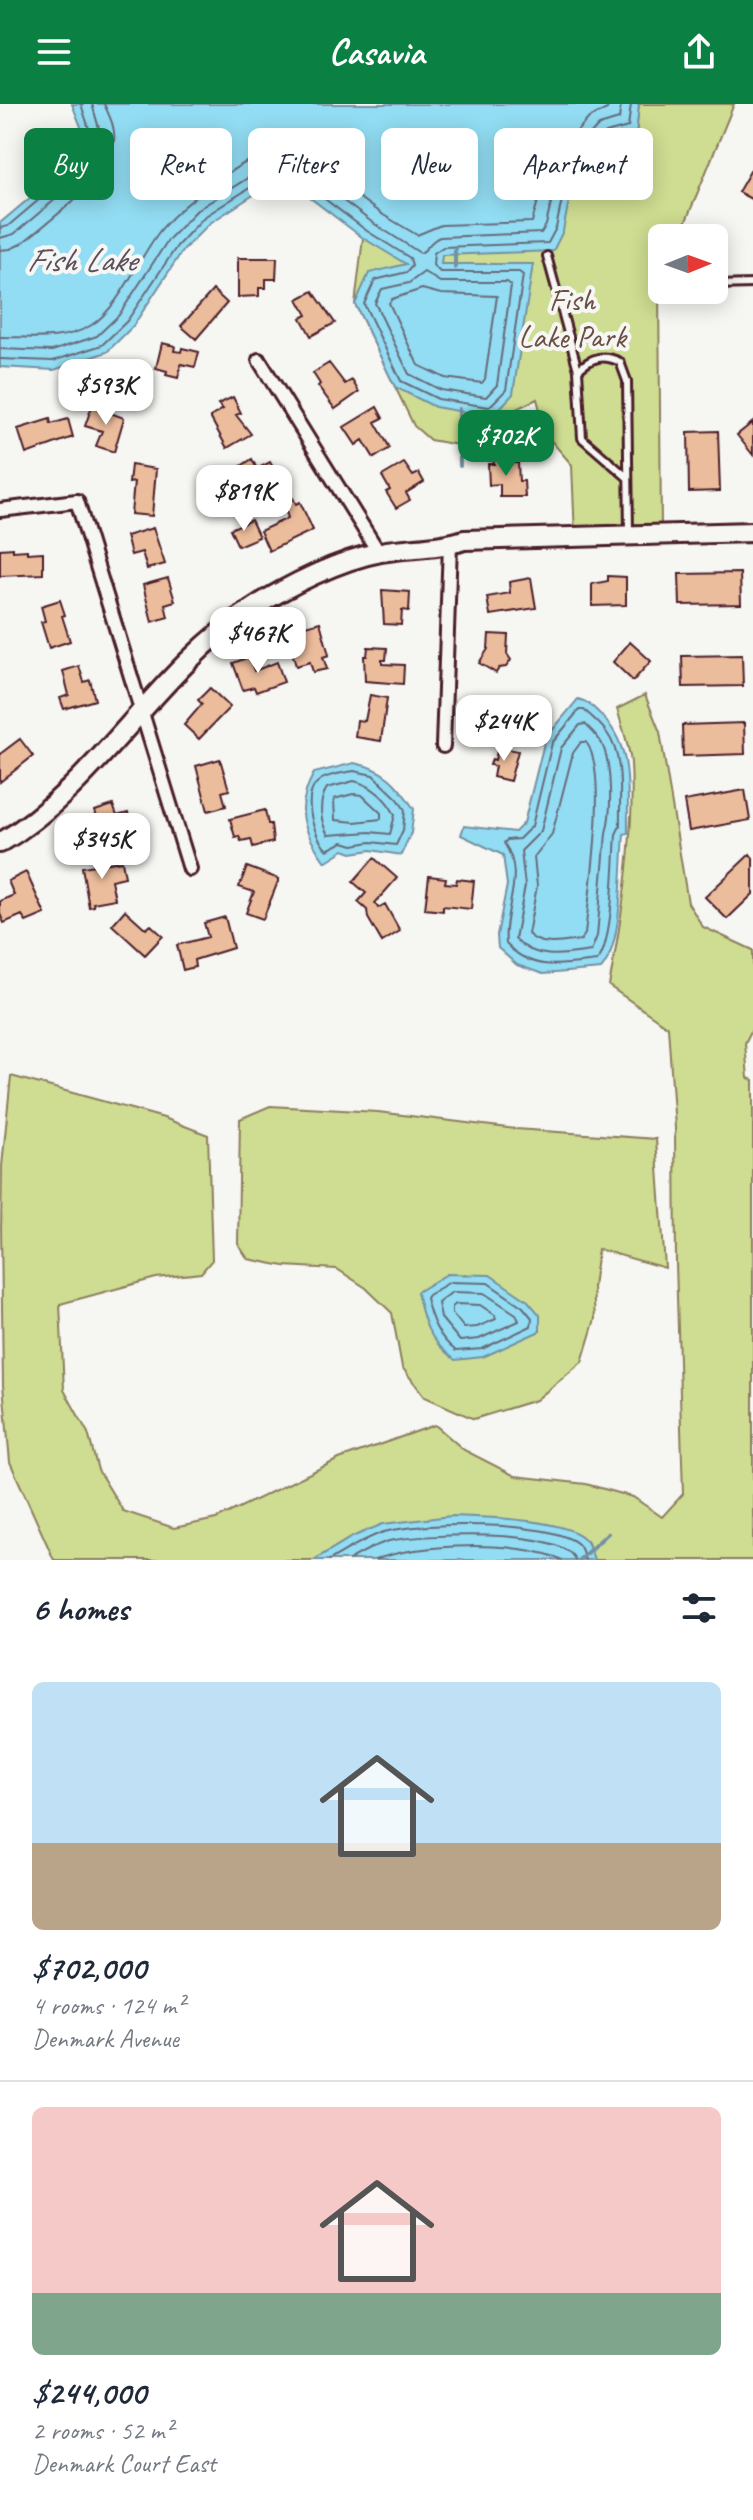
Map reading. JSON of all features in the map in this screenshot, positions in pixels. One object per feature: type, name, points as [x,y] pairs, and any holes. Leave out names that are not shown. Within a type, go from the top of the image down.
[{"type":"street","points":[[259,360],[379,553]]},
{"type":"street","points":[[0,510],[77,501],[190,869]]},
{"type":"street","points":[[0,843],[55,804],[201,649],[252,608],[316,574],[379,553],[464,540],[753,532]]},
{"type":"street","points":[[443,746],[450,544]]},
{"type":"lane","points":[[547,256],[578,370],[582,438],[628,478]]},
{"type":"lane","points":[[728,285],[753,284]]},
{"type":"lane","points":[[578,370],[590,358],[608,356],[620,362],[627,381],[629,535]]},
{"type":"green space","name":"Fish Lake Park","points":[[639,104],[734,104],[685,224],[648,224],[648,304],[659,304],[661,527],[575,537],[572,465],[547,436],[537,399],[516,409],[499,431],[475,448],[430,440],[414,426],[355,304],[363,238],[442,255],[538,200],[653,200],[653,128],[637,128]]},
{"type":"green space","points":[[645,695],[660,732],[688,903],[703,927],[753,950],[753,1027],[745,1043],[748,1078],[753,1080],[753,1560],[594,1560],[587,1540],[352,1537],[314,1560],[54,1560],[10,1462],[3,1385],[2,1166],[11,1076],[164,1118],[208,1135],[212,1260],[201,1273],[156,1278],[60,1304],[64,1390],[88,1433],[98,1470],[123,1511],[174,1528],[216,1519],[339,1459],[435,1425],[464,1450],[515,1476],[586,1484],[633,1497],[662,1517],[683,1494],[675,1128],[668,1027],[609,986],[623,904],[632,790],[631,763],[617,709]]},
{"type":"green space","points":[[270,1106],[378,1112],[516,1129],[656,1139],[665,1268],[598,1249],[593,1287],[595,1319],[582,1362],[536,1400],[474,1419],[425,1397],[402,1367],[392,1313],[366,1288],[337,1269],[284,1266],[248,1259],[238,1244],[240,1119]]},
{"type":"water","name":"Fish Lake","points":[[72,104],[639,104],[637,128],[494,128],[494,200],[569,200],[563,231],[553,251],[442,255],[441,264],[533,264],[513,394],[492,417],[435,407],[395,387],[355,304],[369,273],[406,264],[363,238],[313,200],[365,200],[365,128],[248,128],[248,199],[210,223],[183,250],[133,326],[107,352],[54,370],[0,367],[0,223],[27,200],[114,200],[114,128],[81,128]]},
{"type":"water","points":[[578,699],[592,706],[610,726],[618,739],[626,768],[628,833],[624,834],[617,925],[608,958],[601,969],[543,974],[517,965],[498,948],[497,935],[507,885],[503,855],[461,835],[464,826],[515,832],[524,823],[545,739]]},
{"type":"water","points":[[354,763],[389,778],[414,809],[411,833],[401,855],[344,850],[325,862],[311,840],[303,809],[314,773]]},
{"type":"water","points":[[447,1274],[490,1275],[528,1301],[540,1315],[540,1331],[483,1357],[455,1360],[428,1330],[417,1292]]},
{"type":"water","points":[[451,1516],[524,1520],[564,1528],[587,1542],[594,1560],[314,1560],[352,1537],[383,1524]]},
{"type":"building","points":[[753,166],[753,200],[738,192]]},
{"type":"building","points":[[238,258],[277,258],[276,279],[266,279],[266,288],[259,288],[259,296],[238,297]]},
{"type":"building","points":[[213,290],[227,303],[196,339],[181,326]]},
{"type":"building","points":[[313,291],[335,323],[311,336],[301,318],[307,315],[298,299]]},
{"type":"building","points":[[162,343],[175,346],[174,351],[181,352],[182,348],[199,352],[195,367],[181,364],[178,378],[156,368]]},
{"type":"building","points":[[329,363],[345,384],[352,380],[359,392],[335,409],[318,386],[320,384],[313,373]]},
{"type":"building","points":[[233,397],[241,413],[236,415],[251,434],[227,448],[210,417],[223,409],[218,404]]},
{"type":"building","points":[[92,406],[124,418],[114,452],[96,446],[102,431],[85,426]]},
{"type":"building","points":[[377,407],[383,418],[375,422],[390,448],[374,458],[363,440],[356,445],[344,427]]},
{"type":"building","points":[[50,419],[51,424],[68,419],[73,437],[26,454],[18,429]]},
{"type":"building","points":[[753,422],[753,455],[737,435]]},
{"type":"building","points":[[718,431],[720,491],[689,492],[688,432]]},
{"type":"building","points":[[493,458],[510,458],[511,463],[518,463],[519,481],[524,481],[525,497],[500,497],[500,484],[489,485],[488,464],[494,464]]},
{"type":"building","points":[[252,459],[257,469],[270,462],[282,483],[251,497],[235,470]]},
{"type":"building","points":[[404,463],[413,476],[419,473],[424,482],[406,493],[410,500],[396,508],[386,492],[390,490],[382,476]]},
{"type":"building","points":[[131,465],[156,469],[152,516],[131,514],[134,482],[129,483]]},
{"type":"building","points":[[293,498],[296,504],[300,502],[313,530],[269,551],[260,531],[288,518],[283,503]]},
{"type":"building","points":[[251,520],[259,537],[238,546],[230,529]]},
{"type":"building","points":[[153,528],[165,564],[147,569],[142,552],[131,555],[126,536]]},
{"type":"building","points":[[13,548],[13,551],[27,550],[27,553],[43,552],[43,574],[0,576],[0,549]]},
{"type":"building","points":[[740,573],[741,604],[680,605],[679,574]]},
{"type":"building","points":[[608,576],[626,577],[626,605],[592,606],[592,584],[608,581]]},
{"type":"building","points":[[168,578],[175,601],[165,604],[168,617],[152,622],[143,585]]},
{"type":"building","points":[[531,578],[536,608],[490,615],[487,597],[510,593],[509,582]]},
{"type":"building","points":[[382,590],[410,592],[409,611],[402,610],[401,625],[384,624]]},
{"type":"building","points":[[60,600],[70,641],[49,648],[41,622],[45,621],[41,606]]},
{"type":"building","points":[[320,622],[329,655],[323,657],[327,669],[313,672],[310,662],[296,666],[290,645],[306,640],[302,627]]},
{"type":"building","points":[[489,634],[508,635],[507,654],[511,660],[496,673],[479,663],[488,649]]},
{"type":"building","points":[[630,642],[651,661],[633,681],[613,662]]},
{"type":"building","points":[[368,647],[387,648],[386,660],[382,660],[382,664],[404,665],[403,684],[365,681],[364,656],[367,656]]},
{"type":"building","points":[[742,655],[743,686],[683,687],[682,656]]},
{"type":"building","points":[[249,657],[254,671],[277,662],[284,682],[256,692],[254,687],[243,690],[233,663]]},
{"type":"building","points":[[79,666],[84,682],[90,680],[95,700],[64,709],[60,698],[69,695],[63,671]]},
{"type":"building","points":[[210,688],[230,707],[199,739],[184,725],[202,704],[198,700]]},
{"type":"building","points":[[370,695],[387,698],[381,741],[355,737],[357,720],[365,721]]},
{"type":"building","points":[[509,695],[528,696],[530,716],[524,715],[523,731],[501,730],[502,712],[508,712]]},
{"type":"building","points":[[744,723],[745,754],[683,756],[682,725]]},
{"type":"building","points":[[20,739],[33,756],[0,782],[0,754]]},
{"type":"building","points":[[498,747],[518,751],[510,781],[493,777],[495,766],[490,765],[492,759],[495,760]]},
{"type":"building","points":[[220,759],[229,790],[222,792],[226,806],[208,811],[196,766]]},
{"type":"building","points":[[745,790],[750,820],[689,831],[684,801]]},
{"type":"building","points":[[113,805],[117,816],[128,813],[134,831],[103,838],[95,811]]},
{"type":"building","points":[[265,810],[268,824],[271,824],[273,842],[253,847],[251,839],[241,841],[239,836],[235,837],[230,819]]},
{"type":"building","points":[[750,854],[753,858],[753,894],[727,919],[705,897]]},
{"type":"building","points":[[374,858],[397,878],[375,903],[378,908],[385,904],[400,931],[382,942],[368,918],[367,910],[358,902],[366,893],[353,882]]},
{"type":"building","points":[[122,861],[125,877],[111,880],[115,899],[93,903],[94,906],[89,907],[82,867]]},
{"type":"building","points":[[247,867],[279,879],[263,919],[246,913],[254,892],[239,887]]},
{"type":"building","points":[[26,872],[45,914],[26,922],[22,915],[4,923],[0,901],[14,895],[8,881]]},
{"type":"building","points":[[429,876],[446,878],[445,883],[456,884],[457,879],[474,881],[471,909],[443,906],[443,911],[425,909]]},
{"type":"building","points":[[125,910],[146,929],[151,925],[163,936],[145,955],[112,925]]},
{"type":"building","points":[[225,917],[233,948],[194,960],[195,967],[183,970],[177,945],[208,937],[204,923]]},
{"type":"waterway","points":[[455,249],[455,268]]},
{"type":"waterway","points":[[459,409],[460,466]]},
{"type":"waterway","points":[[579,1560],[608,1533]]}]
